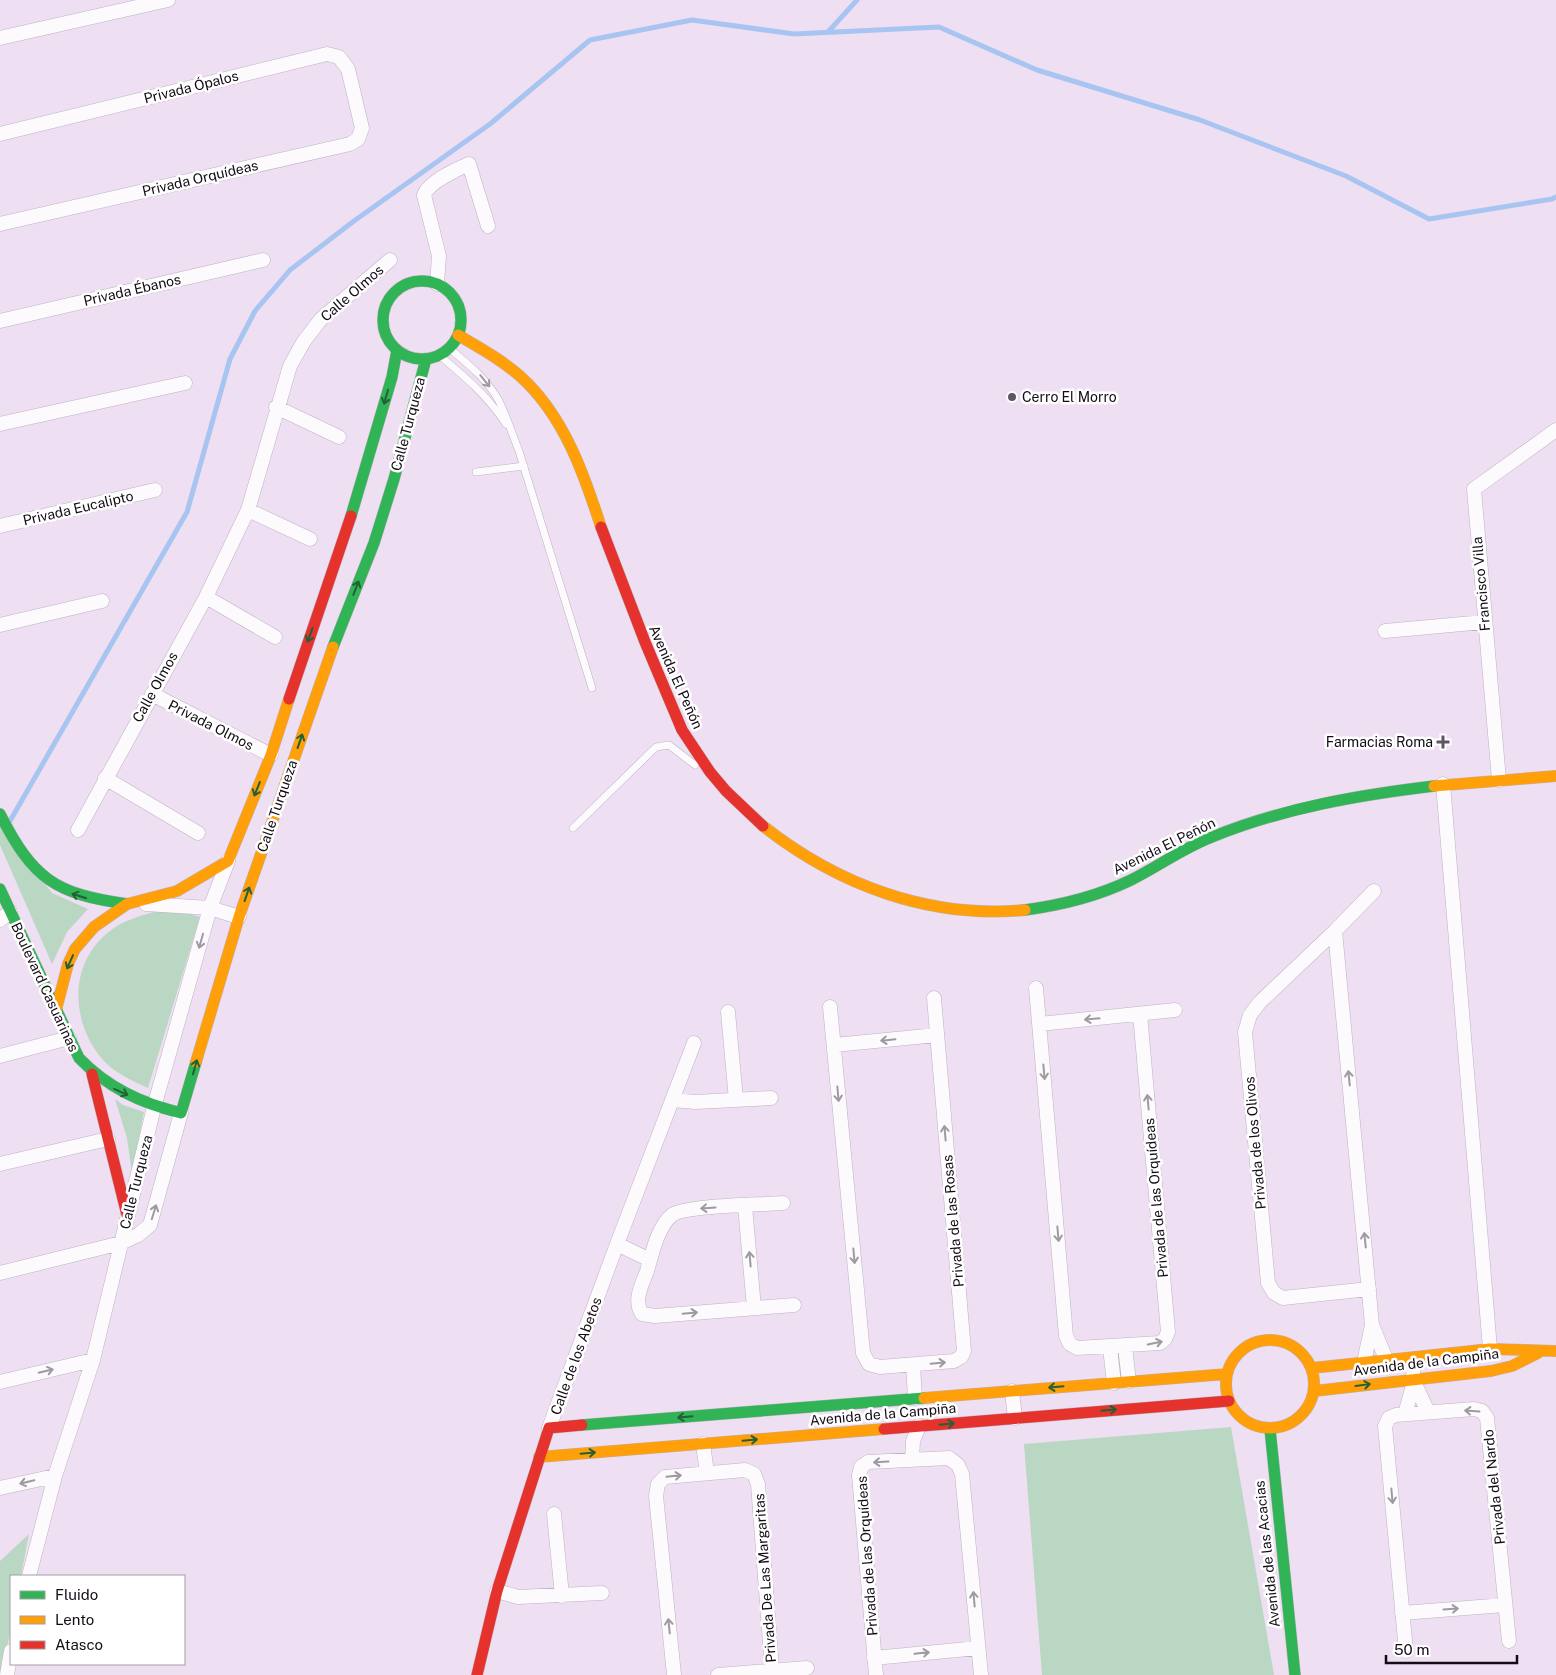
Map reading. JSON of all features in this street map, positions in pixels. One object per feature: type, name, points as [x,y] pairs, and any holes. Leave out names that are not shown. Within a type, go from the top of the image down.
[{"type":"street","points":[[0,38],[168,0]]},
{"type":"street","name":"Privada Ópalos","points":[[0,134],[327,54],[339,57],[348,69],[354,98]]},
{"type":"street","name":"Privada Orquídeas","points":[[0,224],[350,144],[358,139],[362,128],[354,98]]},
{"type":"street","points":[[437,284],[440,256],[424,195],[428,188],[454,170],[469,164],[488,226]]},
{"type":"street","name":"Privada Ébanos","points":[[0,321],[263,260]]},
{"type":"street","name":"Calle Olmos","points":[[78,830],[206,597],[248,510],[276,408],[290,366],[304,340],[320,319],[390,260]]},
{"type":"street","points":[[413,282],[437,284],[447,290],[458,305],[460,323],[458,335],[449,348],[439,355],[426,359],[413,358],[397,350],[389,340],[384,329],[384,311],[389,300],[402,287],[413,282]]},
{"type":"street","name":"Avenida El Peñón","points":[[458,335],[515,371],[537,394],[564,434],[584,478],[638,628],[681,728],[717,782],[752,817],[798,853],[851,882],[909,902],[961,910],[1012,911],[1068,902],[1127,882],[1193,845],[1252,822],[1317,806],[1443,784],[1556,776]]},
{"type":"street","name":"Calle Turqueza","points":[[29,1575],[55,1476],[93,1360],[154,1106],[210,908],[271,755],[306,645],[346,534],[392,377],[397,350]]},
{"type":"street","name":"Calle Turqueza","points":[[121,1243],[138,1235],[150,1225],[239,917],[327,661],[374,543],[394,479],[426,359]]},
{"type":"street","points":[[0,424],[185,383]]},
{"type":"street","points":[[276,408],[339,437]]},
{"type":"street","name":"Francisco Villa","points":[[1499,780],[1474,489],[1556,430]]},
{"type":"street","name":"Privada Eucalipto","points":[[0,526],[155,490]]},
{"type":"street","points":[[248,510],[310,539]]},
{"type":"street","points":[[206,597],[274,636]]},
{"type":"street","points":[[0,625],[102,601]]},
{"type":"street","points":[[1385,631],[1484,622]]},
{"type":"street","name":"Privada Olmos","points":[[152,694],[271,755]]},
{"type":"street","points":[[105,778],[198,833]]},
{"type":"street","points":[[1443,784],[1490,1349]]},
{"type":"street","points":[[0,814],[28,863],[48,882],[59,889],[92,900],[127,904],[210,908],[239,917]]},
{"type":"street","points":[[56,1010],[64,975],[75,949],[94,927],[127,904],[177,891],[228,861]]},
{"type":"street","name":"Boulevard Casuarinas","points":[[0,889],[5,916],[56,1010],[79,1058],[92,1074],[113,1088],[154,1106],[181,1113]]},
{"type":"street","name":"Privada de los Olivos","points":[[1370,1289],[1283,1298],[1274,1293],[1268,1283],[1245,1032],[1250,1014],[1260,1002],[1335,932],[1374,890]]},
{"type":"street","points":[[1335,932],[1370,1289],[1372,1325],[1364,1362]]},
{"type":"street","name":"Privada de las Orquídeas","points":[[1036,988],[1066,1336],[1070,1344],[1077,1348],[1110,1348],[1160,1343],[1165,1339],[1168,1332],[1140,1014]]},
{"type":"street","name":"Privada de las Rosas","points":[[830,1007],[863,1353],[869,1364],[880,1367],[913,1365],[954,1361],[961,1357],[964,1351],[934,998]]},
{"type":"street","points":[[1040,1024],[1175,1010]]},
{"type":"street","points":[[728,1012],[736,1100]]},
{"type":"street","points":[[834,1045],[937,1035]]},
{"type":"street","points":[[0,1056],[69,1038]]},
{"type":"street","name":"Calle de los Abetos","points":[[477,1675],[497,1591],[540,1457],[616,1244],[694,1043]]},
{"type":"street","points":[[92,1074],[127,1215]]},
{"type":"street","points":[[672,1100],[696,1102],[771,1098]]},
{"type":"street","points":[[0,1164],[108,1139]]},
{"type":"street","points":[[783,1203],[688,1210],[672,1215],[663,1226],[637,1299],[638,1308],[642,1314],[655,1316],[794,1305]]},
{"type":"street","points":[[745,1206],[754,1308]]},
{"type":"street","points":[[0,1272],[121,1243]]},
{"type":"street","points":[[616,1244],[650,1260]]},
{"type":"street","points":[[1372,1325],[1386,1360]]},
{"type":"street","points":[[1267,1340],[1278,1340],[1299,1350],[1312,1368],[1314,1391],[1309,1406],[1299,1418],[1286,1426],[1270,1429],[1257,1427],[1245,1421],[1235,1412],[1229,1401],[1226,1387],[1227,1374],[1237,1354],[1246,1346],[1267,1340]]},
{"type":"street","points":[[1125,1347],[1129,1381]]},
{"type":"street","points":[[1110,1348],[1114,1383]]},
{"type":"street","name":"Avenida de la Campiña","points":[[1312,1368],[1490,1349],[1512,1348],[1538,1353],[1556,1351]]},
{"type":"street","points":[[1458,1352],[1460,1374]]},
{"type":"street","name":"Avenida de la Campiña","points":[[1314,1391],[1491,1371],[1512,1366],[1538,1353]]},
{"type":"street","points":[[1406,1414],[1414,1380],[1412,1357]]},
{"type":"street","points":[[0,1382],[93,1360]]},
{"type":"street","points":[[913,1365],[915,1398]]},
{"type":"street","name":"Avenida de la Campiña","points":[[550,1428],[1227,1374]]},
{"type":"street","points":[[1414,1380],[1427,1409]]},
{"type":"street","points":[[1012,1391],[1015,1418]]},
{"type":"street","name":"Avenida de la Campiña","points":[[540,1457],[1229,1401]]},
{"type":"street","name":"Privada del Nardo","points":[[1406,1651],[1386,1426],[1389,1418],[1427,1409],[1474,1409],[1482,1411],[1487,1418],[1509,1641]]},
{"type":"street","points":[[908,1460],[918,1426]]},
{"type":"street","points":[[902,1427],[908,1460]]},
{"type":"street","name":"Avenida de las Acacias","points":[[1270,1429],[1295,1675]]},
{"type":"street","points":[[703,1444],[707,1473]]},
{"type":"street","name":"Privada de las Orquídeas","points":[[876,1675],[859,1475],[861,1467],[868,1462],[949,1458],[958,1464],[962,1474],[981,1675]]},
{"type":"street","name":"Privada De Las Margaritas","points":[[674,1675],[656,1496],[658,1484],[665,1477],[745,1470],[754,1474],[758,1484],[772,1670]]},
{"type":"street","points":[[0,1488],[55,1476]]},
{"type":"street","points":[[554,1514],[562,1596]]},
{"type":"street","points":[[497,1591],[518,1597],[602,1593]]},
{"type":"street","points":[[1402,1613],[1505,1605]]},
{"type":"street","points":[[874,1658],[978,1648]]},
{"type":"street","points":[[7,1675],[10,1657]]},
{"type":"street","name":"Privada De Las Margaritas","points":[[718,1675],[807,1668]]},
{"type":"lane","points":[[449,348],[476,370],[490,386],[507,417],[524,466],[592,688]]},
{"type":"lane","points":[[439,355],[485,396],[510,430]]},
{"type":"lane","points":[[476,472],[524,466]]},
{"type":"lane","points":[[573,828],[656,748],[669,745],[717,782]]},
{"type":"green space","points":[[0,824],[52,893],[88,909],[67,932],[52,964],[0,845]]},
{"type":"green space","points":[[160,910],[187,913],[200,917],[148,1088],[118,1073],[103,1060],[92,1044],[84,1027],[79,1009],[78,991],[81,973],[88,956],[99,941],[124,922]]},
{"type":"green space","points":[[115,1099],[123,1105],[144,1112],[132,1173],[127,1138]]},
{"type":"green space","points":[[1231,1427],[1274,1675],[1042,1675],[1024,1444]]},
{"type":"green space","points":[[29,1534],[21,1575],[10,1575],[10,1631],[2,1675],[0,1675],[0,1561]]},
{"type":"waterway","points":[[828,32],[857,0]]},
{"type":"waterway","points":[[10,821],[187,512],[230,359],[255,311],[290,270],[354,221],[490,124],[590,40],[692,20],[794,34],[939,27],[1037,70],[1200,120],[1346,176],[1429,219],[1556,197]]},
{"type":"traffic: fast","points":[[422,281],[437,284],[449,293],[458,305],[461,320],[458,335],[449,347],[437,356],[422,359],[407,356],[395,347],[386,335],[383,320],[386,305],[395,293],[407,284],[422,281]]},
{"type":"traffic: fast","points":[[351,516],[392,377],[397,350]]},
{"type":"traffic: fast","points":[[333,647],[374,543],[394,479],[426,359]]},
{"type":"traffic: fast","points":[[1025,910],[1066,903],[1106,891],[1131,880],[1201,841],[1266,818],[1350,798],[1434,786]]},
{"type":"traffic: fast","points":[[0,814],[24,854],[49,880],[81,895],[127,904]]},
{"type":"traffic: fast","points":[[0,889],[79,1058],[90,1069],[126,1093],[181,1113],[196,1062]]},
{"type":"traffic: fast","points":[[582,1425],[924,1398]]},
{"type":"traffic: fast","points":[[1270,1429],[1295,1675]]},
{"type":"traffic: slow","points":[[458,335],[491,354],[514,371],[536,392],[549,409],[561,428],[580,467],[601,527]]},
{"type":"traffic: slow","points":[[196,1062],[239,917],[333,647]]},
{"type":"traffic: slow","points":[[56,1010],[68,964],[75,949],[94,927],[127,904],[177,891],[228,861],[271,755],[289,699]]},
{"type":"traffic: slow","points":[[1434,786],[1556,776]]},
{"type":"traffic: slow","points":[[763,826],[792,847],[822,865],[886,894],[954,909],[989,911],[1025,910]]},
{"type":"traffic: slow","points":[[1261,1340],[1279,1340],[1295,1347],[1307,1359],[1314,1375],[1314,1384],[1314,1393],[1307,1409],[1295,1421],[1279,1428],[1261,1428],[1245,1421],[1233,1409],[1226,1393],[1226,1375],[1233,1359],[1245,1347],[1261,1340]]},
{"type":"traffic: slow","points":[[1312,1368],[1490,1349],[1556,1351]]},
{"type":"traffic: slow","points":[[1314,1391],[1491,1371],[1512,1366],[1538,1353]]},
{"type":"traffic: slow","points":[[924,1398],[1227,1374]]},
{"type":"traffic: slow","points":[[539,1457],[884,1429]]},
{"type":"traffic: jam","points":[[289,699],[351,516]]},
{"type":"traffic: jam","points":[[601,527],[645,642],[682,730],[710,772],[726,791],[763,826]]},
{"type":"traffic: jam","points":[[92,1074],[127,1215]]},
{"type":"traffic: jam","points":[[884,1429],[1229,1401]]},
{"type":"traffic: jam","points":[[477,1675],[497,1591],[549,1428],[582,1425]]},
{"type":"place","name":"Cerro El Morro","points":[[1012,397]]},
{"type":"place","name":"Farmacias Roma","points":[[1443,742]]}]
